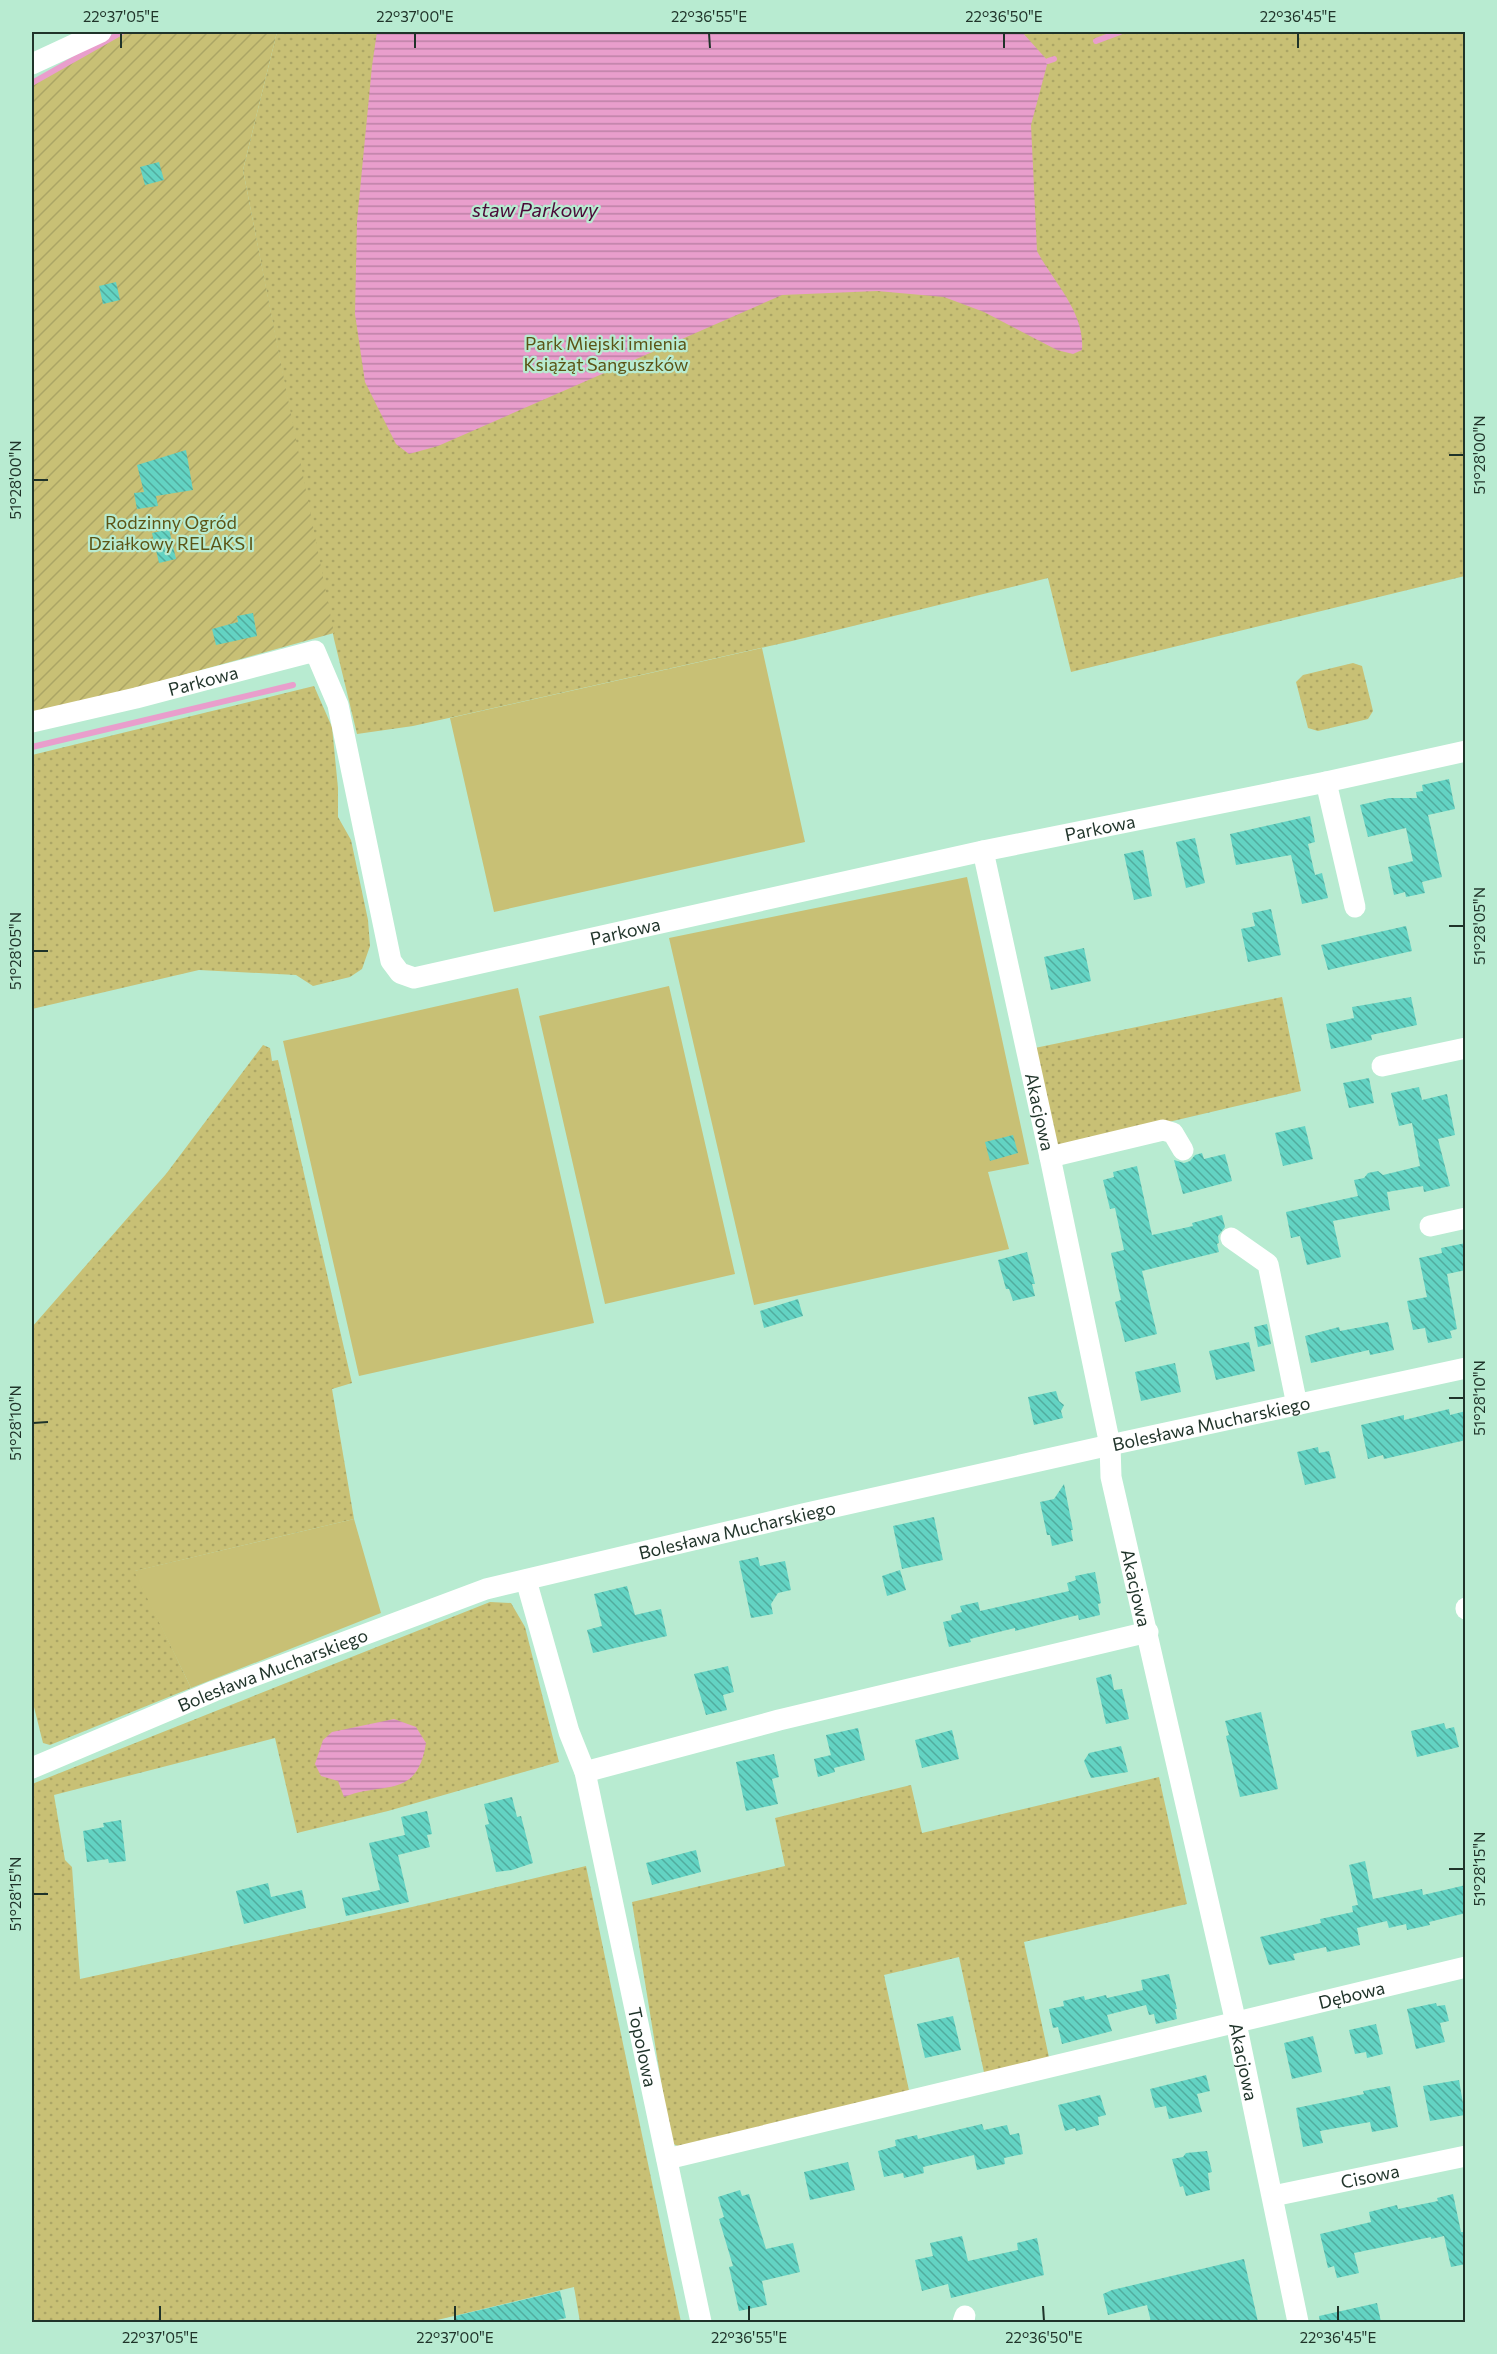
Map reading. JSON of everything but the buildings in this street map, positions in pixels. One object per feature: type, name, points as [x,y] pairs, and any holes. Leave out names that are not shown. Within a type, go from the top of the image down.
[{"type":"street","points":[[32,64],[101,32]]},
{"type":"street","name":"Parkowa","points":[[32,722],[315,651],[338,705],[391,961],[400,973],[414,978],[983,851],[1326,782],[1466,751]]},
{"type":"street","points":[[1326,782],[1355,906]]},
{"type":"street","name":"Akacjowa","points":[[983,851],[1110,1445],[1111,1477],[1236,2023],[1298,2322]]},
{"type":"street","points":[[1382,1066],[1466,1048]]},
{"type":"street","points":[[1050,1156],[1163,1130],[1173,1133],[1183,1150]]},
{"type":"street","points":[[1430,1226],[1466,1218]]},
{"type":"street","points":[[1231,1238],[1268,1264],[1297,1405]]},
{"type":"street","name":"Bolesława Mucharskiego","points":[[32,1768],[214,1691],[486,1589],[803,1514],[1466,1368]]},
{"type":"street","name":"Topolowa","points":[[526,1580],[569,1732],[585,1772],[701,2322]]},
{"type":"street","points":[[585,1772],[779,1720],[1148,1632]]},
{"type":"street","name":"Dębowa","points":[[667,2159],[1466,1967]]},
{"type":"street","name":"Cisowa","points":[[1273,2196],[1466,2156]]},
{"type":"green space","name":"Rodzinny Ogród Działkowy RELAKS I","points":[[127,32],[277,32],[243,170],[334,633],[133,689],[32,713],[32,83],[108,39]]},
{"type":"green space","name":"Park Miejski imienia Książąt Sanguszków","points":[[277,32],[1465,32],[1465,576],[1071,672],[1048,578],[792,641],[413,726],[357,734],[334,639],[243,170]]},
{"type":"green space","points":[[762,648],[805,842],[494,912],[450,718]]},
{"type":"green space","points":[[1353,663],[1362,666],[1373,711],[1368,719],[1318,731],[1308,728],[1296,682],[1303,675]]},
{"type":"green space","points":[[314,686],[332,727],[338,788],[338,817],[351,840],[368,920],[370,946],[362,969],[350,977],[313,986],[296,975],[199,970],[32,1009],[32,755]]},
{"type":"green space","points":[[967,877],[1029,1164],[988,1172],[1009,1249],[754,1305],[669,938]]},
{"type":"green space","points":[[669,986],[735,1274],[605,1304],[539,1016]]},
{"type":"green space","points":[[518,988],[594,1323],[359,1376],[283,1041]]},
{"type":"green space","points":[[1282,997],[1301,1091],[1049,1150],[1025,1050]]},
{"type":"green space","points":[[263,1045],[270,1048],[272,1061],[278,1060],[352,1383],[332,1389],[354,1519],[135,1571],[191,1688],[50,1745],[43,1743],[32,1699],[32,1327],[166,1174]]},
{"type":"green space","points":[[354,1519],[381,1613],[191,1688],[134,1571]]},
{"type":"green space","points":[[490,1602],[511,1603],[525,1627],[559,1762],[388,1811],[297,1833],[275,1738],[54,1795],[65,1860],[72,1867],[80,1979],[412,1907],[586,1866],[681,2322],[580,2322],[574,2287],[429,2322],[32,2322],[32,1784]]},
{"type":"green space","points":[[1159,1777],[1187,1904],[1024,1942],[1050,2062],[985,2077],[959,1957],[884,1975],[910,2095],[685,2149],[671,2143],[632,1902],[785,1866],[775,1818],[911,1785],[922,1833]]},
{"type":"water","name":"staw Parkowy","points":[[377,32],[1022,32],[1048,61],[1031,125],[1037,251],[1074,310],[1082,336],[1082,350],[1073,354],[1057,350],[984,312],[944,297],[877,291],[782,295],[438,446],[409,454],[396,444],[365,382],[355,314],[357,221]]},
{"type":"water","points":[[394,1719],[416,1727],[426,1743],[422,1761],[415,1773],[407,1781],[397,1785],[344,1797],[338,1781],[321,1776],[315,1764],[323,1740],[332,1732]]},
{"type":"waterway","points":[[32,83],[122,32]]},
{"type":"waterway","points":[[1096,41],[1120,32]]},
{"type":"waterway","points":[[1048,61],[1054,59]]},
{"type":"waterway","points":[[32,747],[293,685]]}]
